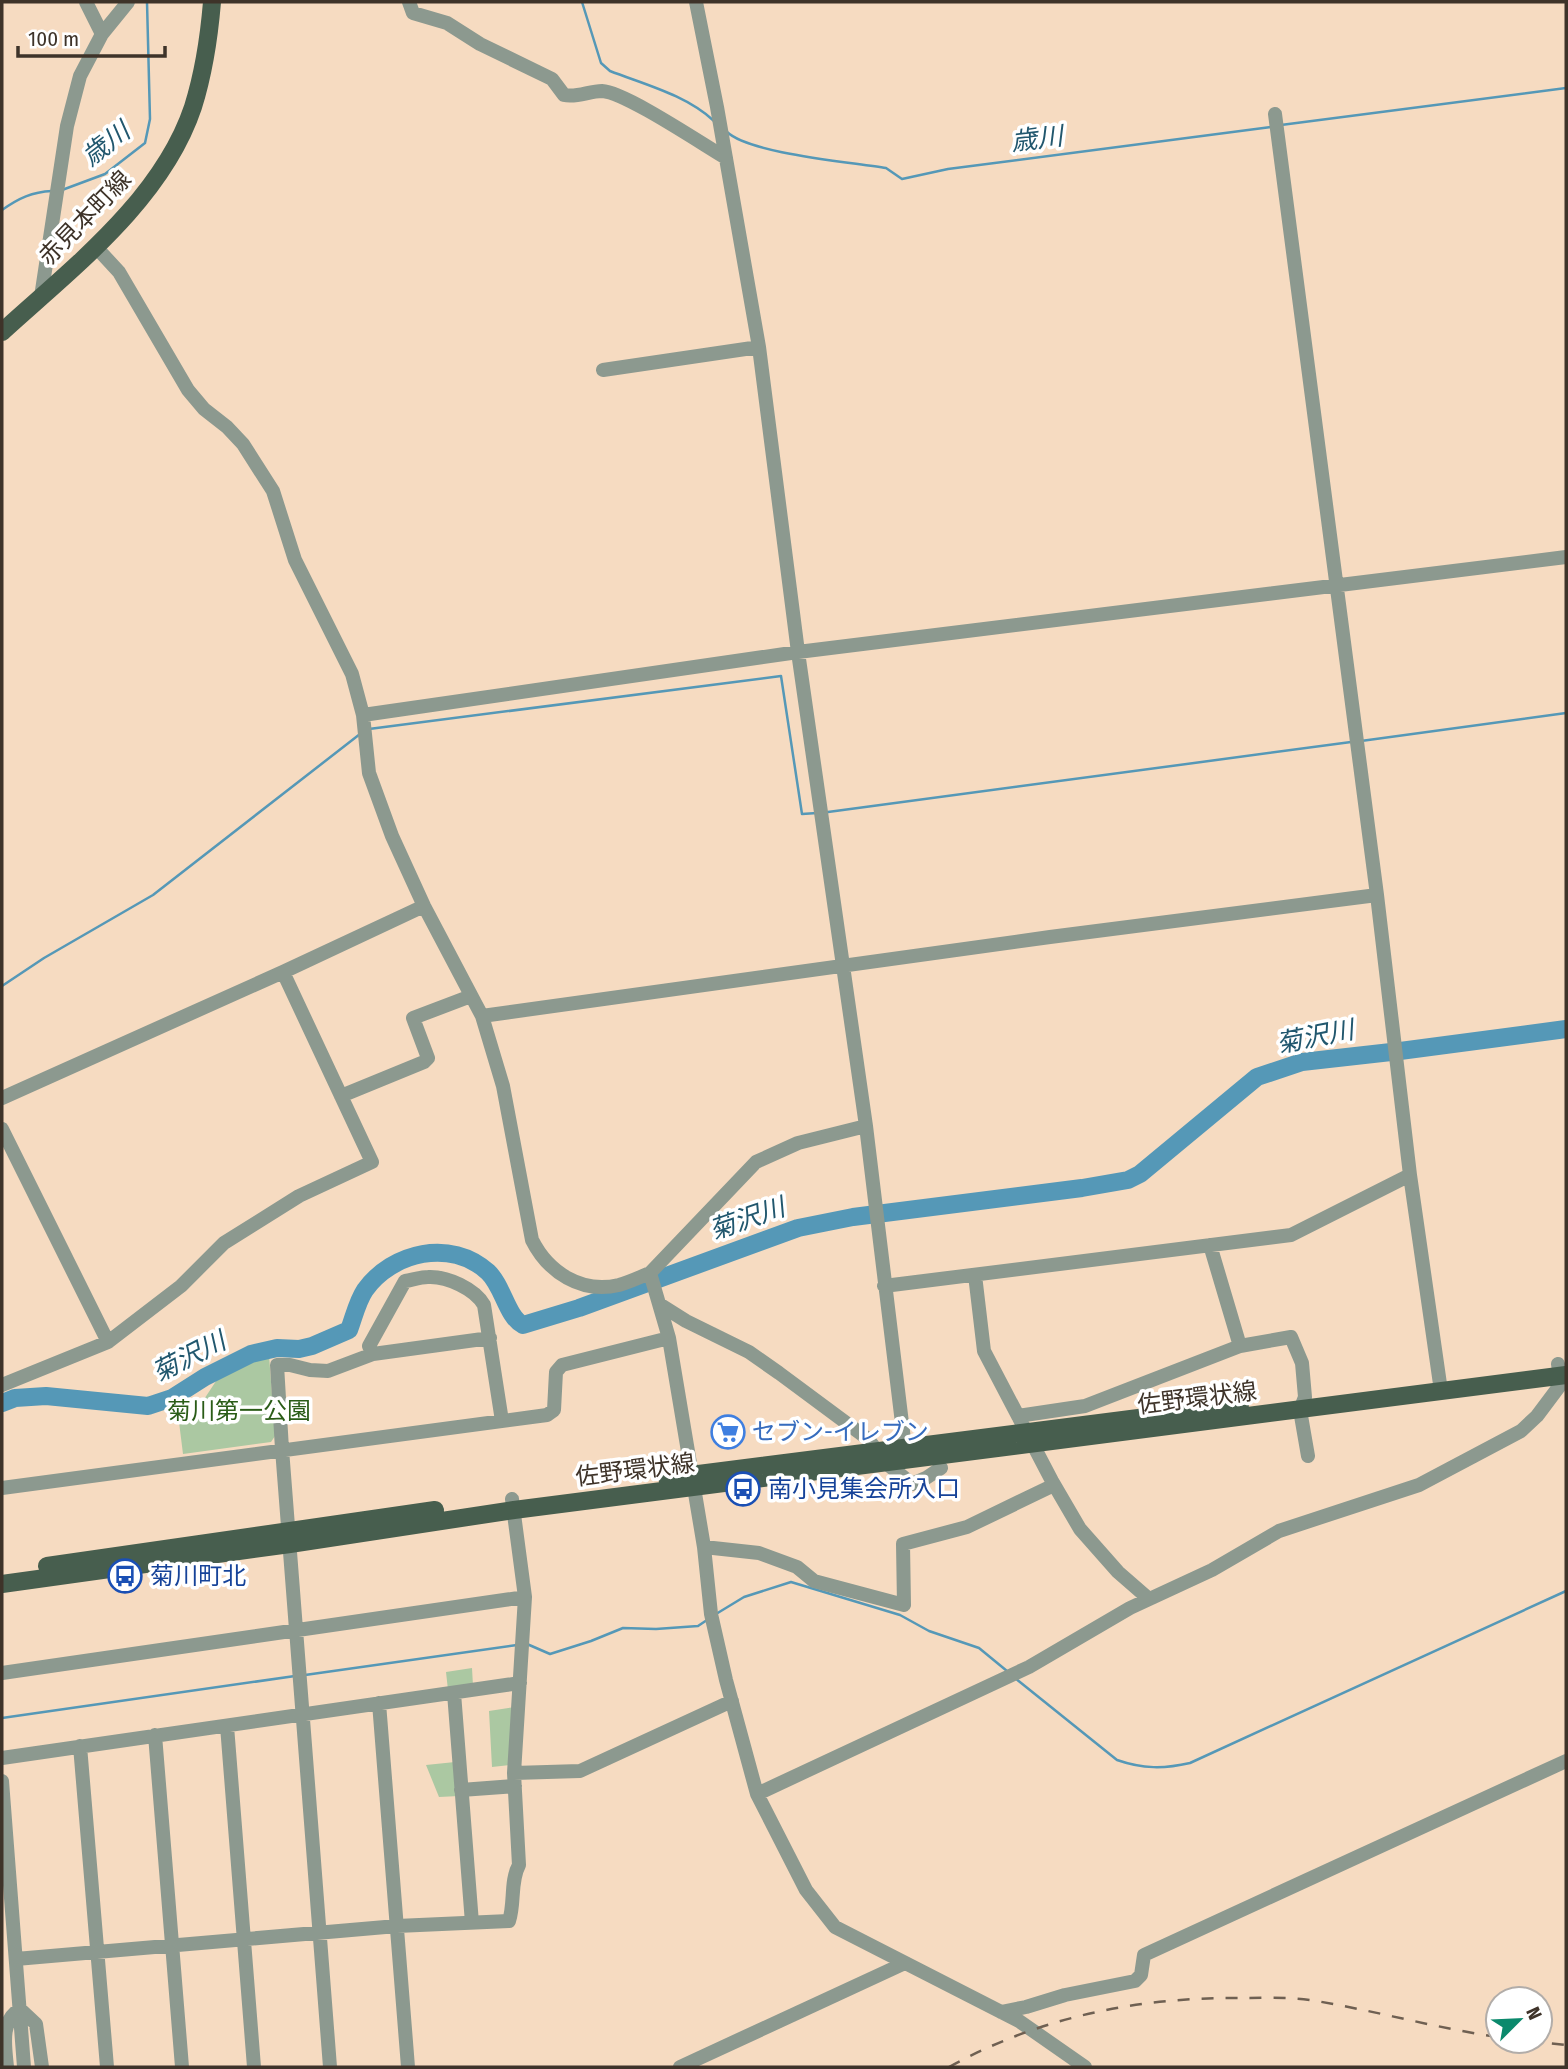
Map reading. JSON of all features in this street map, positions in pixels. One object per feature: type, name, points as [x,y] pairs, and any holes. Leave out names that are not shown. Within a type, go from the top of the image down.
[{"type":"main road","name":"赤見本町線","points":[[2,332],[95,246],[136,205],[155,181],[181,137],[192,109],[206,55],[212,2]]},
{"type":"main road","name":"佐野環状線","points":[[2,1584],[513,1505],[906,1454],[1026,1431],[1302,1403],[1563,1369]]},
{"type":"main road","name":"佐野環状線","points":[[2,1572],[289,1538]]},
{"type":"street","points":[[86,2],[103,34]]},
{"type":"street","points":[[41,297],[67,126],[80,76],[103,34],[128,2]]},
{"type":"street","points":[[409,2],[413,13],[447,23],[480,44],[552,79],[564,95],[572,97],[603,91],[629,100],[726,158]]},
{"type":"street","points":[[696,2],[759,347],[797,652],[866,1126],[906,1454]]},
{"type":"street","points":[[1275,114],[1377,895],[1410,1175],[1440,1385]]},
{"type":"street","points":[[95,246],[120,272],[188,390],[204,409],[227,426],[243,444],[273,491],[300,570],[352,674],[363,715],[369,773],[392,836],[424,906],[482,1016],[503,1086],[532,1240],[541,1256],[557,1273],[586,1286],[620,1285],[650,1273],[756,1162],[798,1143],[866,1126]]},
{"type":"street","points":[[603,370],[759,347]]},
{"type":"street","points":[[363,715],[797,652],[1566,557]]},
{"type":"street","points":[[482,1016],[1050,937],[1377,895]]},
{"type":"street","points":[[2,1098],[424,906]]},
{"type":"street","points":[[2,1385],[108,1342],[181,1286],[224,1243],[299,1196],[372,1161],[283,972]]},
{"type":"street","points":[[341,1096],[424,1062],[428,1058],[413,1018],[471,996]]},
{"type":"street","points":[[2,1129],[108,1342]]},
{"type":"street","points":[[884,1286],[1291,1234],[1410,1175]]},
{"type":"street","points":[[1210,1245],[1240,1346]]},
{"type":"street","points":[[650,1273],[669,1338],[704,1547],[711,1614],[732,1701],[757,1794],[806,1890],[822,1914],[835,1927],[1019,2021],[1085,2067]]},
{"type":"street","points":[[975,1275],[984,1351],[1054,1485],[1080,1529],[1118,1572],[1149,1599]]},
{"type":"street","points":[[373,1354],[369,1346],[372,1339],[405,1281],[427,1276],[461,1285],[480,1298],[484,1305],[502,1421]]},
{"type":"street","points":[[659,1304],[686,1321],[749,1352],[868,1439],[881,1457],[912,1483],[941,1468]]},
{"type":"street","points":[[1026,1431],[1240,1346],[1291,1337],[1302,1363],[1302,1403],[1308,1456]]},
{"type":"street","points":[[330,2067],[277,1365],[328,1371],[373,1354],[490,1338]]},
{"type":"street","points":[[2,1488],[552,1414],[556,1400],[556,1372],[562,1365],[669,1338]]},
{"type":"street","points":[[757,1794],[1029,1667],[1149,1599],[1212,1570],[1279,1531],[1419,1485],[1478,1455],[1521,1431],[1529,1423],[1561,1384],[1563,1369]]},
{"type":"street","points":[[704,1547],[760,1553],[797,1567],[814,1581],[904,1605],[903,1544],[967,1527],[1054,1485]]},
{"type":"street","points":[[16,1959],[397,1926],[509,1921],[514,1907],[514,1873],[519,1865],[515,1780],[525,1597],[513,1505]]},
{"type":"street","points":[[2,1673],[525,1597]]},
{"type":"street","points":[[2,1758],[520,1683]]},
{"type":"street","points":[[454,1693],[472,1923]]},
{"type":"street","points":[[461,1790],[580,1771],[732,1701]]},
{"type":"street","points":[[379,1703],[408,2067]]},
{"type":"street","points":[[227,1726],[254,2067]]},
{"type":"street","points":[[155,1735],[182,2067]]},
{"type":"street","points":[[80,1746],[107,2067]]},
{"type":"street","points":[[1001,2012],[1065,1995],[1135,1981],[1141,1975],[1144,1955],[1566,1762]]},
{"type":"street","points":[[2,1781],[24,2067]]},
{"type":"street","points":[[680,2067],[905,1963]]},
{"type":"street","points":[[6,2067],[4,2026],[8,2018],[20,2009]]},
{"type":"street","points":[[20,2009],[36,2024],[42,2067]]},
{"type":"green space","name":"菊川第一公園","points":[[269,1355],[275,1436],[271,1442],[183,1454],[179,1422],[189,1422],[224,1369],[250,1358]]},
{"type":"green space","points":[[472,1668],[473,1686],[448,1690],[446,1672]]},
{"type":"green space","points":[[515,1707],[511,1765],[492,1767],[489,1711]]},
{"type":"green space","points":[[455,1762],[459,1796],[439,1797],[426,1765]]},
{"type":"waterway","name":"歳川","points":[[62,190],[105,174],[145,143],[150,119],[147,2]]},
{"type":"waterway","name":"歳川","points":[[582,2],[601,63],[610,71],[678,97],[714,121]]},
{"type":"waterway","name":"歳川","points":[[1281,125],[1566,88]]},
{"type":"waterway","name":"歳川","points":[[727,132],[739,140],[779,151],[886,168],[902,179],[948,169],[1271,127]]},
{"type":"waterway","name":"歳川","points":[[2,210],[26,196],[52,191]]},
{"type":"waterway","points":[[369,729],[781,676],[802,814],[817,813]]},
{"type":"waterway","points":[[1361,741],[1566,713]]},
{"type":"waterway","points":[[2,986],[44,958],[153,895],[360,734]]},
{"type":"waterway","points":[[828,812],[1351,742]]},
{"type":"waterway","name":"菊沢川","points":[[2,1403],[15,1398],[46,1396],[148,1406],[172,1398],[205,1377],[251,1354],[277,1348],[299,1349],[312,1346],[349,1330],[362,1295],[377,1277],[390,1266],[423,1254],[457,1255],[473,1261],[493,1278],[513,1315],[523,1325],[579,1308],[798,1228],[853,1217],[1128,1180],[1140,1174],[1257,1077],[1302,1062],[1566,1029]]},
{"type":"waterway","points":[[716,1614],[744,1597],[791,1582],[900,1615],[929,1631],[979,1648],[1007,1671]]},
{"type":"waterway","points":[[1015,1678],[1117,1760],[1145,1766],[1180,1765],[1190,1763],[1566,1591]]},
{"type":"waterway","points":[[527,1644],[550,1654],[623,1628],[698,1626],[707,1620]]},
{"type":"waterway","points":[[305,1675],[517,1645]]},
{"type":"waterway","points":[[2,1718],[295,1676]]},
{"type":"railway","points":[[949,2067],[983,2050],[1054,2023],[1090,2013],[1165,2001],[1275,1998],[1310,2000],[1484,2035]]},
{"type":"railway","points":[[1554,2044],[1566,2045]]},
{"type":"place","name":"セブン-イレブン","points":[[728,1432]]},
{"type":"place","name":"南小見集会所入口","points":[[743,1489]]},
{"type":"place","name":"菊川町北","points":[[125,1576]]}]
